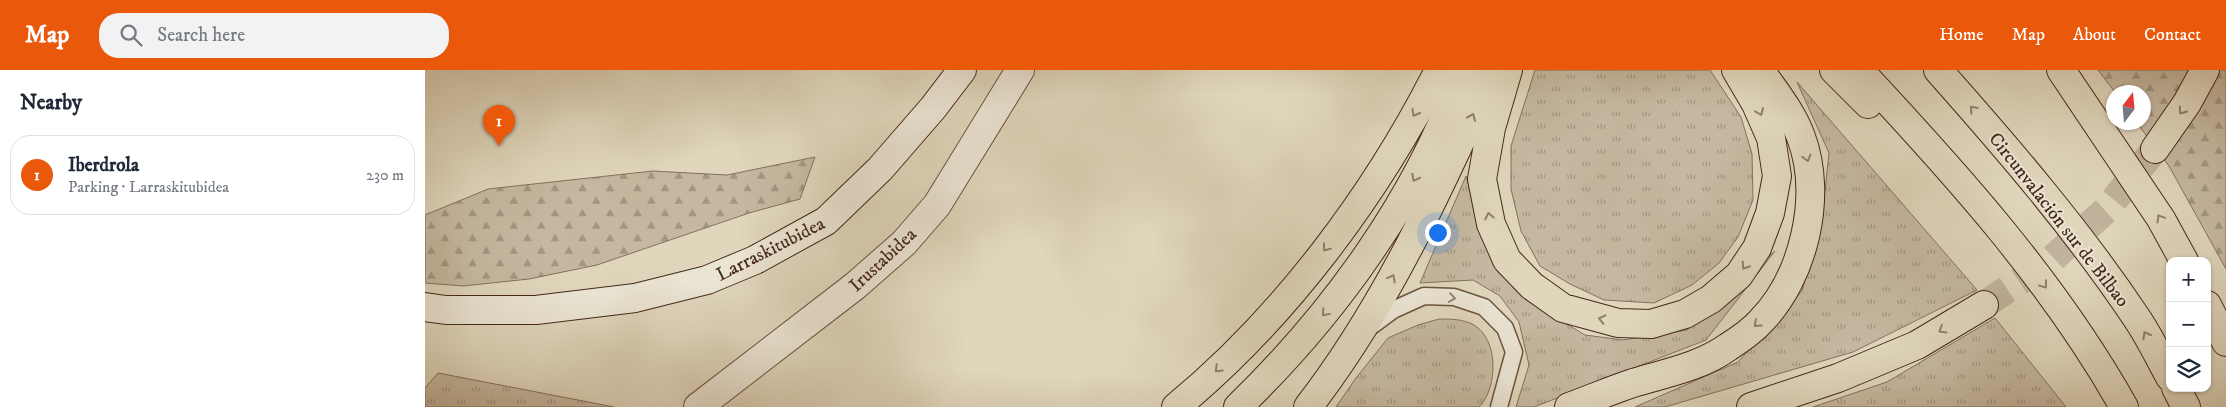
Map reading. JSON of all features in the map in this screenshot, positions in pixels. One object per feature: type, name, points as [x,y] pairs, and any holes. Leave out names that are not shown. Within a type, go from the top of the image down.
[{"type":"highway","points":[[1176,407],[1255,334],[1300,282],[1383,169],[1439,70]]},
{"type":"highway","points":[[1238,407],[1278,368],[1333,302],[1369,252],[1407,192],[1435,138],[1464,70]]},
{"type":"highway","points":[[1308,407],[1362,332],[1439,187],[1493,70]]},
{"type":"highway","points":[[1508,70],[1491,128],[1482,178],[1491,224],[1507,260],[1532,286],[1563,308],[1618,322],[1651,324],[1685,314],[1711,299],[1739,275],[1757,248],[1770,213],[1777,176],[1771,138],[1756,104],[1736,70]]},
{"type":"highway","points":[[1569,407],[1631,384],[1693,366],[1719,352],[1761,321],[1782,293],[1797,261],[1805,237],[1810,202],[1810,172],[1801,138],[1788,109],[1759,70]]},
{"type":"highway","points":[[1834,70],[2015,246]]},
{"type":"highway","points":[[1859,70],[1945,161],[2015,246],[2067,317],[2124,407]]},
{"type":"highway","name":"Circunvalación sur de Bilbao","points":[[1938,70],[2018,159],[2095,258],[2137,319],[2166,370]]},
{"type":"highway","points":[[2054,70],[2088,108]]},
{"type":"highway","points":[[2061,70],[2161,219],[2181,257]]},
{"type":"highway","points":[[2155,149],[2187,103],[2205,70]]},
{"type":"highway","points":[[1751,407],[1838,378],[1917,345],[1983,305]]},
{"type":"highway","points":[[2211,313],[2226,342]]},
{"type":"highway","points":[[2178,392],[2186,407]]},
{"type":"street","name":"Larraskitubidea","points":[[425,307],[446,310],[536,310],[635,298],[707,280],[747,263],[826,221],[880,169],[933,108],[962,70]]},
{"type":"street","name":"Irustabidea","points":[[698,407],[855,286],[903,243],[937,205],[1020,70]]},
{"type":"lane","points":[[1362,332],[1393,310],[1424,296],[1454,297],[1484,307],[1505,328],[1513,352],[1499,407]]},
{"type":"green space","points":[[1535,70],[1710,70],[1741,117],[1752,154],[1753,200],[1738,237],[1719,263],[1692,285],[1654,303],[1604,300],[1570,284],[1540,266],[1521,231],[1511,189],[1511,146]]},
{"type":"green space","points":[[2098,70],[2226,70],[2226,269],[2169,166],[2142,130],[2151,130],[2151,85],[2110,85]]},
{"type":"green space","points":[[1797,82],[1977,290],[1853,352],[1665,407],[1635,407],[1738,362],[1802,291],[1822,219],[1829,153]]},
{"type":"green space","points":[[815,157],[800,199],[749,213],[597,265],[529,279],[463,286],[425,283],[425,215],[488,189],[653,171],[727,175]]},
{"type":"green space","points":[[1466,176],[1483,241],[1525,299],[1585,335],[1623,340],[1687,330],[1775,251],[1706,340],[1534,407],[1516,407],[1529,365],[1519,322],[1500,296],[1473,280],[1420,283]]},
{"type":"green space","points":[[1995,318],[2066,407],[1813,407],[1887,382]]},
{"type":"green space","points":[[1439,319],[1470,323],[1482,332],[1488,341],[1492,353],[1492,377],[1490,388],[1479,407],[1336,407],[1388,338],[1418,325]]},
{"type":"green space","points":[[438,373],[614,407],[425,407],[425,388]]},
{"type":"tunnel","points":[[1984,305],[2050,261],[2106,210],[2155,149]]},
{"type":"place","name":"Iberdrola","points":[[499,146]]}]
